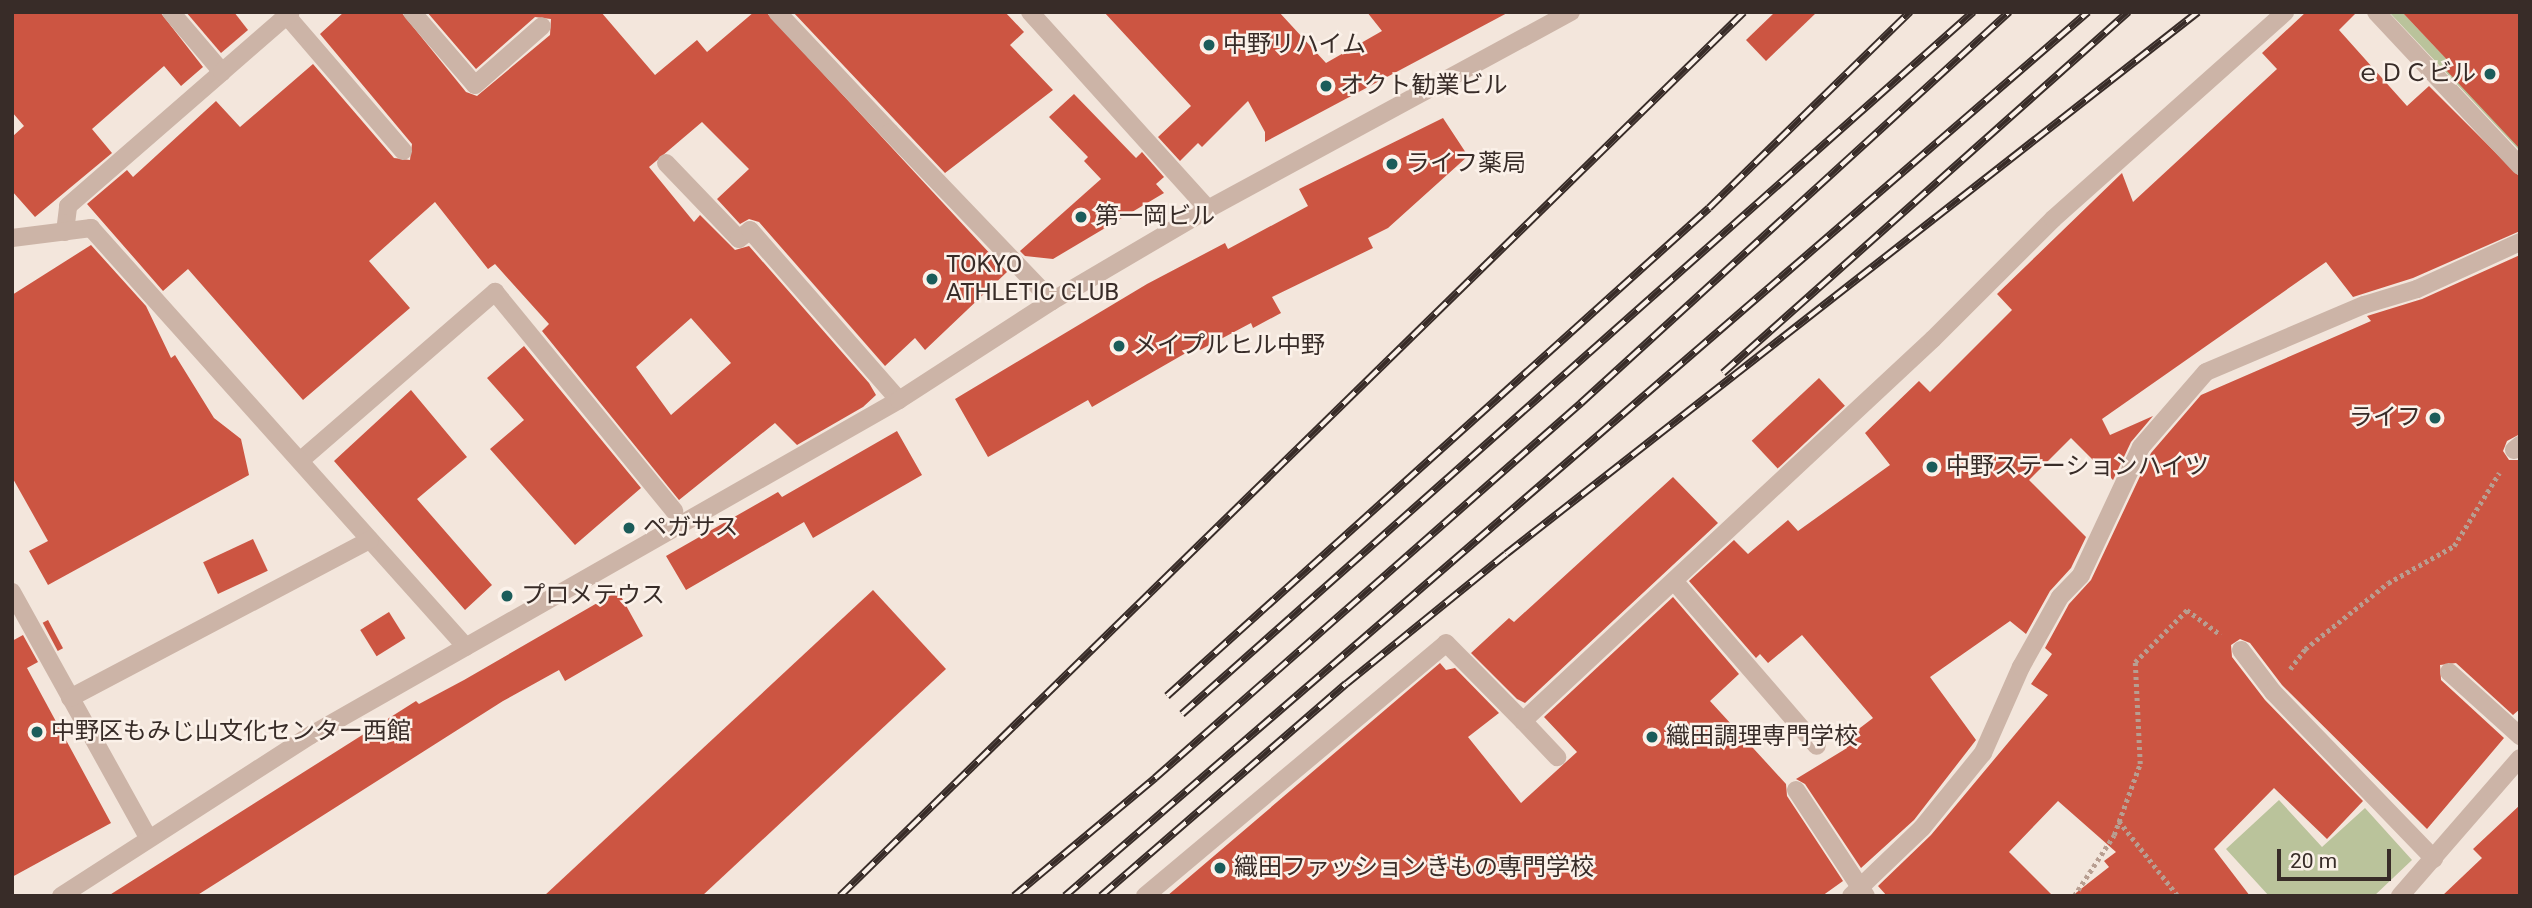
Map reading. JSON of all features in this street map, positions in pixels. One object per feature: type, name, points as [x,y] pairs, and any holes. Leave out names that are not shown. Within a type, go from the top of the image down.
[{"type":"street","points":[[171,12],[222,72]]},
{"type":"street","points":[[412,12],[475,85],[542,26]]},
{"type":"street","points":[[777,12],[1052,300]]},
{"type":"street","points":[[1030,12],[1208,209]]},
{"type":"street","points":[[61,896],[148,837],[311,736],[466,647],[680,518],[899,400],[1052,300],[1208,209],[1571,12]]},
{"type":"street","points":[[1523,721],[1933,339],[2053,219],[2285,12]]},
{"type":"street","points":[[2376,12],[2520,166]]},
{"type":"street","points":[[65,232],[68,206],[289,14],[403,151]]},
{"type":"street","points":[[666,163],[739,239],[750,230],[899,400]]},
{"type":"street","points":[[12,221],[19,237],[91,228],[466,647]]},
{"type":"street","points":[[1796,789],[1859,893],[1922,828],[1983,753],[2021,667],[2060,597],[2081,575],[2141,447],[2206,372],[2364,304],[2417,289],[2520,242]]},
{"type":"street","points":[[301,460],[495,292],[680,518]]},
{"type":"street","points":[[71,698],[370,540]]},
{"type":"street","points":[[1674,581],[1817,746]]},
{"type":"street","points":[[12,592],[148,837]]},
{"type":"street","points":[[1145,896],[1446,643],[1557,757]]},
{"type":"street","points":[[2241,650],[2273,692],[2434,859]]},
{"type":"street","points":[[2449,672],[2520,736]]},
{"type":"street","points":[[2400,896],[2520,758]]},
{"type":"path","points":[[2273,692],[2315,641],[2388,583],[2454,546],[2517,447]]},
{"type":"path","points":[[2074,896],[2119,821],[2140,764],[2135,662],[2187,610],[2241,650]]},
{"type":"path","points":[[2119,821],[2178,896]]},
{"type":"green space","points":[[2389,12],[2402,12],[2520,136],[2520,151]]},
{"type":"green space","points":[[2279,800],[2322,847],[2365,808],[2412,860],[2374,896],[2269,896],[2226,849]]},
{"type":"building","points":[[12,12],[160,12],[203,67],[181,86],[164,66],[92,129],[112,153],[35,217],[12,191],[12,137],[24,126],[12,112]]},
{"type":"building","points":[[186,12],[234,12],[248,30],[221,53]]},
{"type":"building","points":[[344,12],[401,12],[466,92],[477,96],[550,35],[551,19],[535,17],[476,69],[427,12],[601,12],[655,75],[697,40],[707,52],[754,12],[766,12],[1007,272],[925,350],[915,338],[885,366],[759,222],[749,219],[740,224],[717,199],[749,169],[702,122],[649,167],[694,222],[700,215],[735,250],[749,246],[869,383],[876,395],[863,407],[797,445],[775,423],[679,500],[542,331],[549,324],[495,264],[488,269],[435,202],[369,261],[410,308],[303,400],[188,269],[163,291],[87,204],[127,170],[133,177],[216,101],[240,127],[313,64],[394,158],[410,160],[412,144],[320,34]],"holes":[[[691,318],[731,363],[671,415],[636,367]]]},
{"type":"building","points":[[793,12],[1005,12],[1024,32],[1010,45],[1053,90],[945,173]]},
{"type":"building","points":[[1104,12],[1279,12],[1326,63],[1382,31],[1367,12],[1509,12],[1265,142],[1265,132],[1248,101],[1202,147],[1198,143],[1180,161],[1158,137],[1191,106]]},
{"type":"building","points":[[1775,12],[1817,12],[1766,61],[1746,40]]},
{"type":"building","points":[[2306,12],[2357,12],[2339,30],[2407,106],[2429,86],[2520,177],[2520,231],[2413,278],[2353,297],[2326,262],[2102,419],[2110,435],[2153,416],[2131,442],[2113,480],[2071,438],[2029,480],[2086,537],[2071,568],[2050,591],[2026,634],[2010,621],[1930,677],[1976,740],[1914,820],[1861,868],[1805,784],[1796,779],[1847,748],[1843,741],[1873,718],[1802,635],[1768,663],[1760,654],[1756,658],[1689,581],[1734,540],[1748,554],[1788,520],[1798,531],[1890,465],[1865,433],[1919,381],[1930,392],[2012,310],[1997,294],[2122,173],[2133,202],[2277,69],[2262,53]]},
{"type":"building","name":"ｅＤＣビル","points":[[2402,12],[2520,12],[2520,149],[2446,70],[2452,65]]},
{"type":"building","points":[[1074,94],[1136,158],[1142,152],[1164,177],[1156,184],[1164,193],[1053,259],[1025,256],[1020,251],[1101,179],[1084,161],[1088,157],[1049,117]]},
{"type":"building","points":[[1443,118],[1468,156],[1388,228],[1368,238],[1373,248],[1272,297],[1281,313],[1253,328],[1251,323],[1200,350],[1198,346],[1092,407],[1088,400],[988,457],[955,399],[1147,284],[1225,243],[1228,249],[1308,206],[1299,189]]},
{"type":"building","points":[[91,245],[146,306],[171,358],[175,355],[214,418],[241,439],[249,475],[48,585],[29,551],[48,541],[12,477],[12,295]]},
{"type":"building","points":[[2520,255],[2520,434],[2507,441],[2503,451],[2509,460],[2520,460],[2520,709],[2513,715],[2456,663],[2440,665],[2441,680],[2504,738],[2427,829],[2282,685],[2250,643],[2240,639],[2231,645],[2232,657],[2265,700],[2363,801],[2327,839],[2274,788],[2214,849],[2250,896],[2072,896],[2109,867],[2104,861],[2116,852],[2058,801],[2009,852],[2053,896],[1887,896],[1878,886],[1931,835],[2048,695],[2031,684],[2052,654],[2045,648],[2069,604],[2091,580],[2151,453],[2201,395],[2371,321],[2367,316],[2422,299]]},
{"type":"building","points":[[524,346],[641,488],[575,545],[490,449],[524,420],[487,378]]},
{"type":"building","points":[[1819,378],[1845,406],[1778,469],[1752,441]]},
{"type":"building","points":[[411,390],[467,457],[417,499],[492,585],[465,610],[334,461]]},
{"type":"building","points":[[897,431],[922,475],[813,538],[804,522],[686,590],[666,556],[778,492],[782,497]]},
{"type":"building","points":[[1673,477],[1718,523],[1525,703],[1517,699],[1471,653],[1509,618],[1514,622]]},
{"type":"building","points":[[253,539],[268,571],[218,594],[203,562]]},
{"type":"building","points":[[873,590],[946,669],[702,896],[544,896]]},
{"type":"building","points":[[618,591],[643,636],[565,681],[559,670],[503,701],[196,896],[108,896],[416,701],[419,704],[464,680]]},
{"type":"building","points":[[1673,597],[1739,674],[1710,701],[1786,784],[1787,796],[1843,881],[1822,896],[1167,896],[1440,663],[1446,670],[1455,668],[1499,713],[1468,737],[1521,803],[1577,752],[1544,717]]},
{"type":"building","points":[[389,612],[405,638],[377,656],[360,630]]},
{"type":"building","points":[[48,620],[63,648],[58,651],[43,623]]},
{"type":"building","name":"中野区もみじ山文化センター西館","points":[[23,635],[38,662],[27,668],[111,823],[12,877],[12,641]]},
{"type":"building","points":[[2520,805],[2520,896],[2442,896],[2482,858],[2473,849]]},
{"type":"railway","points":[[840,896],[1744,12]]},
{"type":"railway","points":[[1167,696],[1709,208],[1910,12]]},
{"type":"railway","points":[[1182,714],[1973,12]]},
{"type":"railway","points":[[1014,896],[1155,778],[1581,403],[2009,12]]},
{"type":"railway","points":[[1065,896],[2088,12]]},
{"type":"railway","points":[[1723,373],[2128,12]]},
{"type":"railway","points":[[1101,896],[1346,684],[1506,554],[2198,12]]},
{"type":"place","name":"中野リハイム","points":[[1209,45]]},
{"type":"place","name":"ｅＤＣビル","points":[[2490,74]]},
{"type":"place","name":"オクト勧業ビル","points":[[1326,86]]},
{"type":"place","name":"ライフ薬局","points":[[1392,164]]},
{"type":"place","name":"第一岡ビル","points":[[1081,217]]},
{"type":"place","name":"TOKYO ATHLETIC CLUB","points":[[932,279]]},
{"type":"place","name":"メイプルヒル中野","points":[[1119,346]]},
{"type":"place","name":"ライフ","points":[[2435,418]]},
{"type":"place","name":"中野ステーションハイツ","points":[[1932,467]]},
{"type":"place","name":"ペガサス","points":[[629,528]]},
{"type":"place","name":"プロメテウス","points":[[507,596]]},
{"type":"place","name":"中野区もみじ山文化センター西館","points":[[37,732]]},
{"type":"place","name":"織田調理専門学校","points":[[1652,737]]},
{"type":"place","name":"織田ファッションきもの専門学校","points":[[1220,868]]}]
